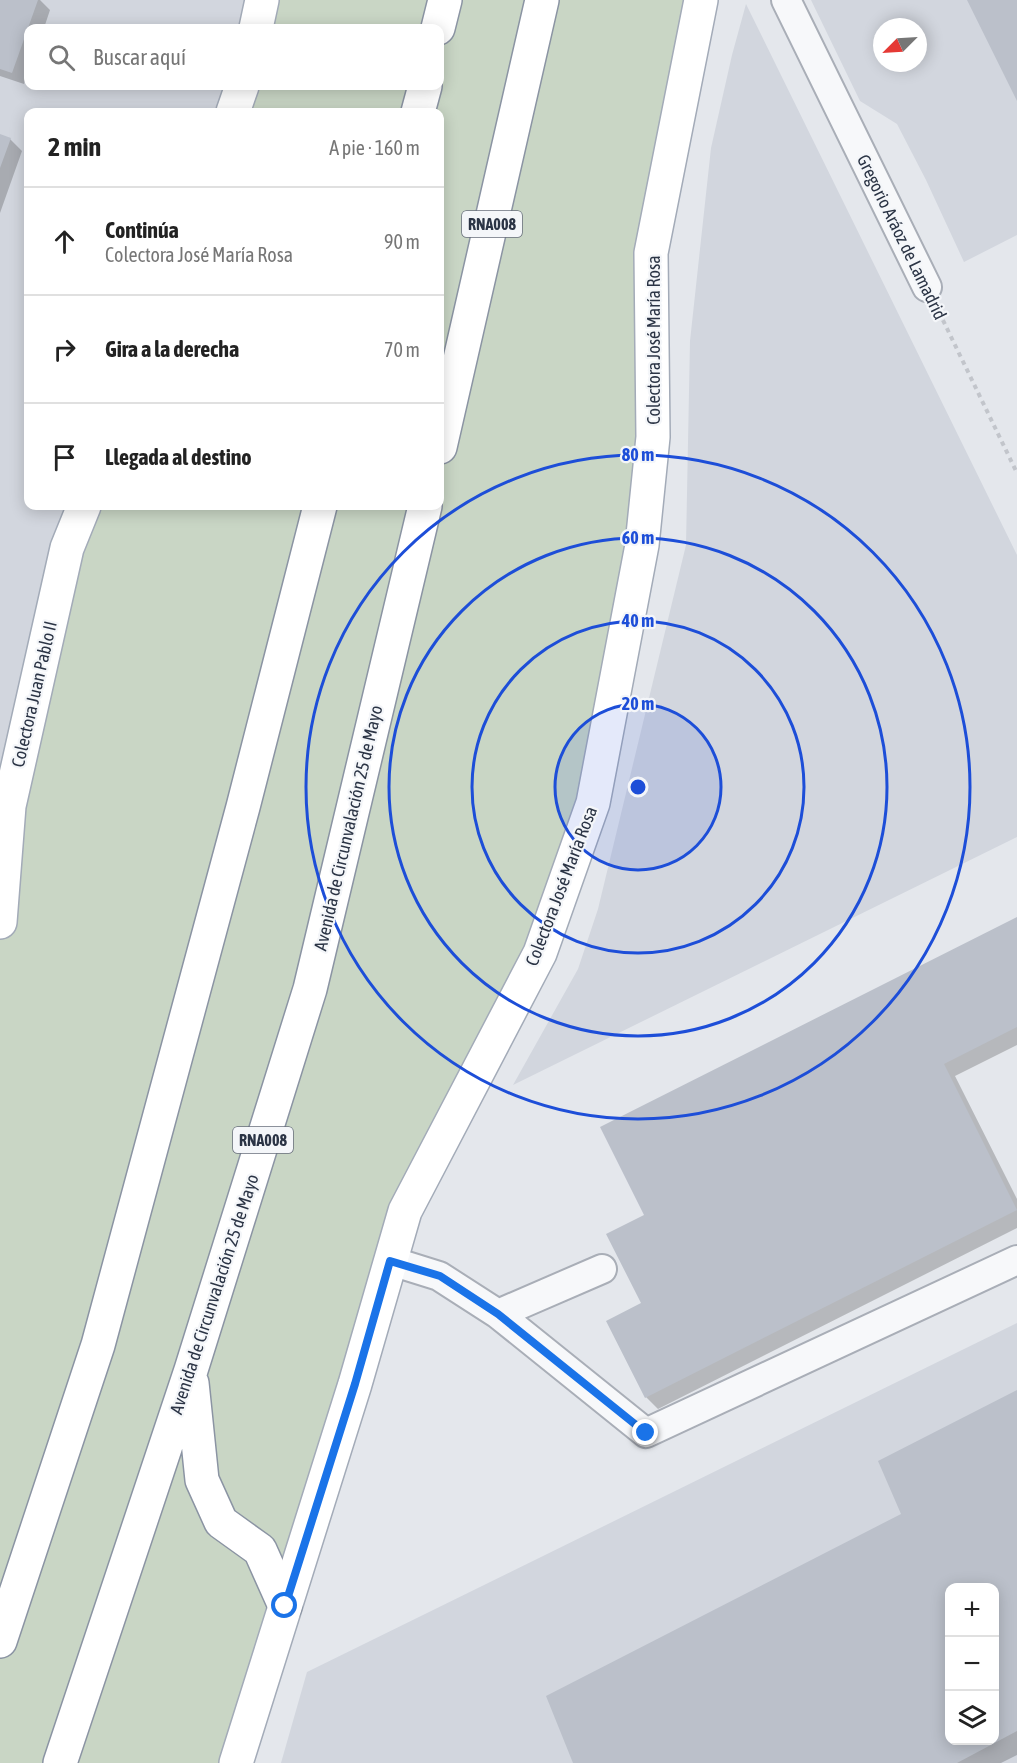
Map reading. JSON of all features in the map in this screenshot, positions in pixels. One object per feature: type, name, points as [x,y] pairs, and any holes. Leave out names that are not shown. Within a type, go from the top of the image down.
[{"type":"main road","points":[[257,24],[262,0]]},
{"type":"main road","points":[[439,24],[445,0]]},
{"type":"main road","name":"RNA008","points":[[444,429],[542,0]]},
{"type":"main road","name":"Colectora José María Rosa","points":[[236,1763],[355,1384],[405,1211],[540,953],[593,803],[642,545],[652,437],[651,253],[701,0]]},
{"type":"main road","points":[[234,108],[241,90]]},
{"type":"main road","points":[[419,108],[424,90]]},
{"type":"main road","name":"Colectora Juan Pablo II","points":[[0,922],[9,806],[67,548],[82,510]]},
{"type":"main road","points":[[0,1641],[98,1345],[243,807],[319,510]]},
{"type":"main road","name":"Avenida de Circunvalación 25 de Mayo","points":[[60,1763],[191,1370],[310,989],[424,510]]},
{"type":"main road","points":[[191,1370],[202,1479],[221,1521],[260,1550],[285,1606]]},
{"type":"lane","name":"Gregorio Aráoz de Lamadrid","points":[[786,0],[927,287]]},
{"type":"lane","points":[[390,1261],[440,1276],[498,1314],[646,1433],[1017,1260]]},
{"type":"lane","points":[[498,1314],[602,1269]]},
{"type":"path","name":"Gregorio Aráoz de Lamadrid","points":[[927,287],[1017,473]]},
{"type":"shaded area","points":[[0,0],[262,0],[257,24],[24,24],[24,90],[241,90],[234,108],[24,108],[24,510],[83,510],[0,922]]},
{"type":"shaded area","points":[[811,0],[1017,0],[1017,235],[964,262],[897,124],[860,101]]},
{"type":"shaded area","points":[[746,4],[1017,555],[1017,837],[513,1085],[578,969],[598,909],[686,545],[690,341],[711,148]]},
{"type":"shaded area","points":[[1017,1323],[1017,1763],[281,1763],[307,1672]]},
{"type":"green space","points":[[262,0],[701,0],[651,253],[653,437],[593,803],[405,1211],[236,1763],[0,1763],[0,922],[83,510],[444,510],[444,108],[234,108],[241,90],[444,90],[444,24],[257,24]]},
{"type":"building","points":[[0,0],[38,0],[29,24],[24,24],[24,39],[12,73],[0,69]]},
{"type":"building","points":[[967,0],[1017,0],[1017,101]]},
{"type":"building","points":[[0,134],[11,138],[0,168]]},
{"type":"building","points":[[1017,917],[1017,1027],[944,1064],[1017,1210],[645,1398],[606,1321],[641,1303],[606,1234],[644,1215],[600,1127]]},
{"type":"building","points":[[1017,1390],[1017,1731],[999,1741],[999,1583],[945,1583],[945,1745],[991,1745],[957,1763],[573,1763],[546,1696],[901,1514],[878,1461]]},
{"type":"route","points":[[285,1606],[355,1384],[390,1261],[440,1276],[498,1314],[646,1433]]}]
